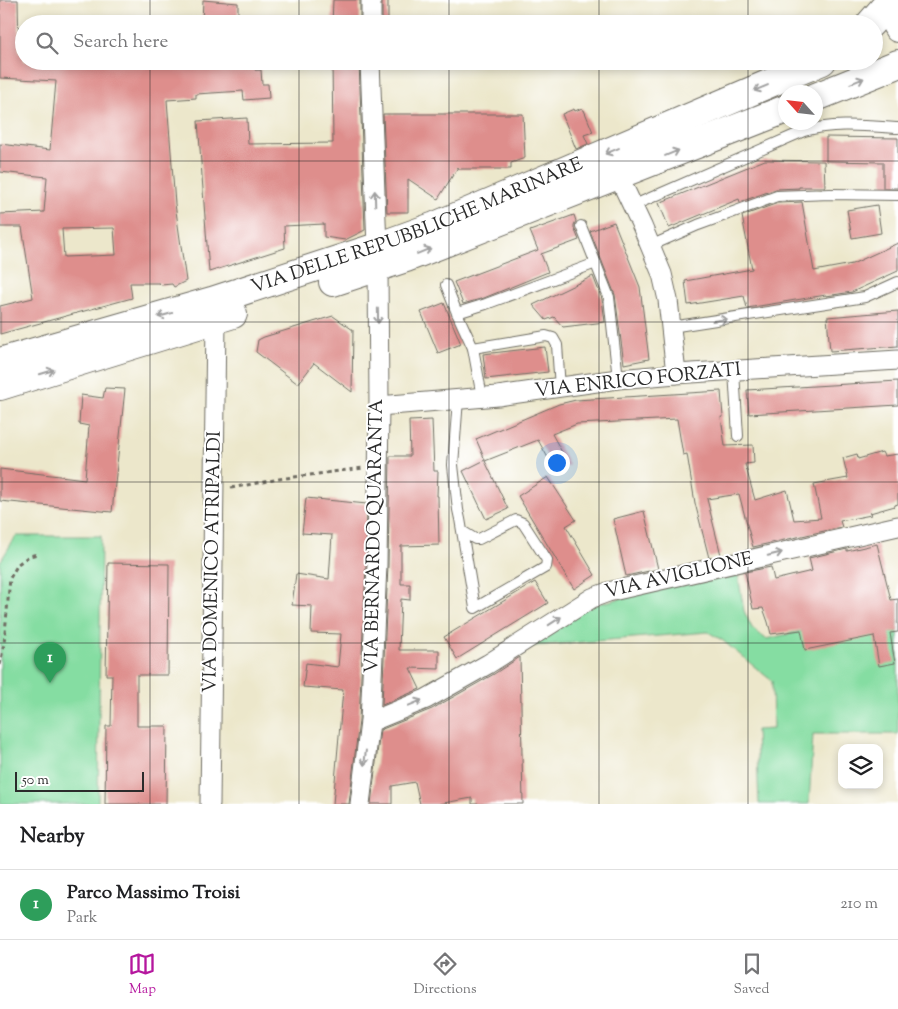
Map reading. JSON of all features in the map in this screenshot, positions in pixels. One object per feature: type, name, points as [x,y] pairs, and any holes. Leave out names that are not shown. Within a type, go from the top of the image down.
[{"type":"main road","points":[[878,15],[891,0]]},
{"type":"main road","points":[[891,0],[891,11],[898,28]]},
{"type":"main road","points":[[823,94],[898,64]]},
{"type":"main road","name":"VIA DELLE REPUBBLICHE MARINARE","points":[[0,386],[214,310],[377,257],[435,226],[801,70]]},
{"type":"main road","name":"VIA DELLE REPUBBLICHE MARINARE","points":[[377,257],[406,258],[778,112]]},
{"type":"main road","name":"VIA DELLE REPUBBLICHE MARINARE","points":[[0,362],[214,310]]},
{"type":"street","points":[[371,0],[371,15]]},
{"type":"street","name":"VIA BERNARDO QUARANTA","points":[[360,804],[370,722],[377,565],[379,406],[377,257],[370,70]]},
{"type":"street","points":[[618,175],[662,274],[672,326],[676,374]]},
{"type":"street","name":"VIA DOMENICO ATRIPALDI","points":[[210,804],[214,310]]},
{"type":"street","name":"VIA ENRICO FORZATI","points":[[379,406],[482,397],[618,379],[898,360]]},
{"type":"street","name":"VIA AVIGLIONE","points":[[370,722],[434,694],[488,664],[592,598],[608,592],[898,526]]},
{"type":"lane","points":[[632,206],[809,129],[852,125],[898,128]]},
{"type":"lane","points":[[650,246],[698,225],[777,196],[830,194],[898,195]]},
{"type":"lane","points":[[581,226],[609,297],[618,379]]},
{"type":"lane","points":[[457,313],[546,283],[596,263]]},
{"type":"lane","points":[[672,326],[866,297],[898,282]]},
{"type":"lane","points":[[446,284],[473,348],[482,397]]},
{"type":"lane","points":[[473,348],[546,336],[553,338],[556,345],[560,388]]},
{"type":"lane","points":[[734,371],[738,436]]},
{"type":"lane","points":[[458,399],[453,465],[458,510],[475,608],[546,567],[547,560],[523,523],[516,520],[479,539],[475,539],[462,531]]},
{"type":"path","points":[[214,491],[279,479],[378,466]]},
{"type":"path","points":[[0,665],[4,644],[10,578],[18,564],[29,556],[38,554]]},
{"type":"green space","points":[[16,536],[101,536],[98,804],[0,804],[0,562]]},
{"type":"green space","points":[[720,573],[723,579],[738,575],[744,611],[752,628],[766,639],[802,631],[898,600],[898,734],[813,734],[809,804],[759,804],[756,730],[773,729],[772,681],[722,640],[708,632],[521,647],[590,606]]},
{"type":"building","points":[[0,0],[18,0],[18,15],[15,15],[15,70],[261,70],[262,84],[268,84],[269,98],[244,100],[243,91],[196,94],[196,98],[167,100],[175,204],[186,281],[174,287],[172,284],[130,283],[132,298],[0,334],[0,306],[33,298],[22,227],[0,227],[0,214],[44,212],[47,177],[0,172],[0,144],[50,150],[56,81],[0,78]],"holes":[[[114,228],[116,255],[64,257],[62,229]]]},
{"type":"building","points":[[203,0],[238,3],[238,15],[202,15]]},
{"type":"building","points":[[333,0],[360,0],[360,15],[332,15]]},
{"type":"building","points":[[382,0],[388,0],[388,15],[382,15]]},
{"type":"building","points":[[332,70],[359,70],[365,230],[345,240],[324,237],[324,224],[284,226],[285,248],[209,272],[198,121],[247,118],[248,144],[333,143]]},
{"type":"building","points":[[582,108],[593,132],[584,135],[588,144],[576,149],[562,114]]},
{"type":"building","points":[[383,114],[523,114],[525,158],[511,163],[511,169],[459,169],[458,167],[438,199],[408,179],[408,212],[387,212]]},
{"type":"building","points":[[826,137],[898,138],[898,188],[883,188],[883,162],[826,161]]},
{"type":"building","points":[[765,160],[824,161],[825,187],[776,189],[740,202],[739,199],[669,228],[659,203]]},
{"type":"building","points":[[802,202],[814,271],[852,264],[898,243],[898,271],[852,292],[747,308],[744,296],[688,305],[685,281],[752,269],[742,216],[778,203]]},
{"type":"building","points":[[877,205],[881,233],[852,238],[847,210]]},
{"type":"building","points":[[574,215],[576,221],[574,228],[579,240],[541,254],[548,272],[484,298],[463,304],[454,282],[538,250],[530,231]]},
{"type":"building","points":[[614,222],[640,287],[649,359],[624,364],[615,295],[590,231]]},
{"type":"building","points":[[593,276],[602,299],[605,322],[563,327],[554,317],[546,320],[533,305]]},
{"type":"building","points":[[444,303],[461,344],[438,353],[421,312]]},
{"type":"building","points":[[898,311],[898,346],[830,351],[827,317]]},
{"type":"building","points":[[333,316],[353,330],[352,392],[314,363],[298,384],[256,352],[258,340],[264,337]]},
{"type":"building","points":[[545,347],[548,372],[486,379],[483,354]]},
{"type":"building","points":[[898,381],[898,405],[749,414],[747,390]]},
{"type":"building","points":[[105,388],[125,389],[112,512],[0,501],[0,469],[85,479],[89,426],[79,424],[81,395],[103,398]]},
{"type":"building","points":[[721,391],[723,417],[721,417],[725,446],[753,445],[754,463],[745,464],[755,500],[787,490],[794,520],[821,518],[814,484],[848,478],[843,458],[857,454],[858,459],[882,452],[884,456],[898,454],[898,504],[870,513],[871,515],[840,521],[842,527],[753,547],[739,494],[707,499],[721,555],[709,558],[695,503],[687,454],[683,455],[677,419],[577,424],[552,434],[569,465],[556,472],[538,440],[485,461],[508,509],[486,519],[463,471],[485,460],[476,439],[559,404],[576,400]]},
{"type":"building","points":[[432,420],[434,471],[438,471],[439,545],[401,546],[401,584],[410,584],[410,600],[401,599],[399,650],[439,650],[439,669],[410,668],[420,689],[382,705],[388,565],[390,456],[410,456],[409,421]]},
{"type":"building","points":[[548,477],[576,520],[566,526],[595,575],[574,589],[518,496]]},
{"type":"building","points":[[306,498],[367,504],[359,721],[349,804],[333,804],[343,690],[303,687],[306,663],[338,667],[341,634],[311,633],[312,606],[292,605],[296,574],[329,579],[332,535],[302,533]]},
{"type":"building","points":[[644,511],[658,569],[626,576],[613,519]]},
{"type":"building","points":[[877,544],[891,600],[898,599],[898,632],[890,633],[895,663],[879,666],[874,636],[805,650],[801,630],[771,634],[763,608],[753,609],[745,572],[771,567],[774,580],[812,571],[809,558]]},
{"type":"building","points":[[108,563],[169,564],[168,675],[137,675],[137,726],[167,726],[166,804],[105,804],[106,726],[111,726],[112,675],[106,675]]},
{"type":"building","points":[[535,582],[548,603],[457,659],[444,637]]},
{"type":"building","points":[[520,657],[523,804],[472,804],[472,798],[438,804],[420,804],[415,782],[392,786],[392,804],[371,804],[380,730],[432,709]]},
{"type":"place","name":"Parco Massimo Troisi","points":[[50,683]]}]
